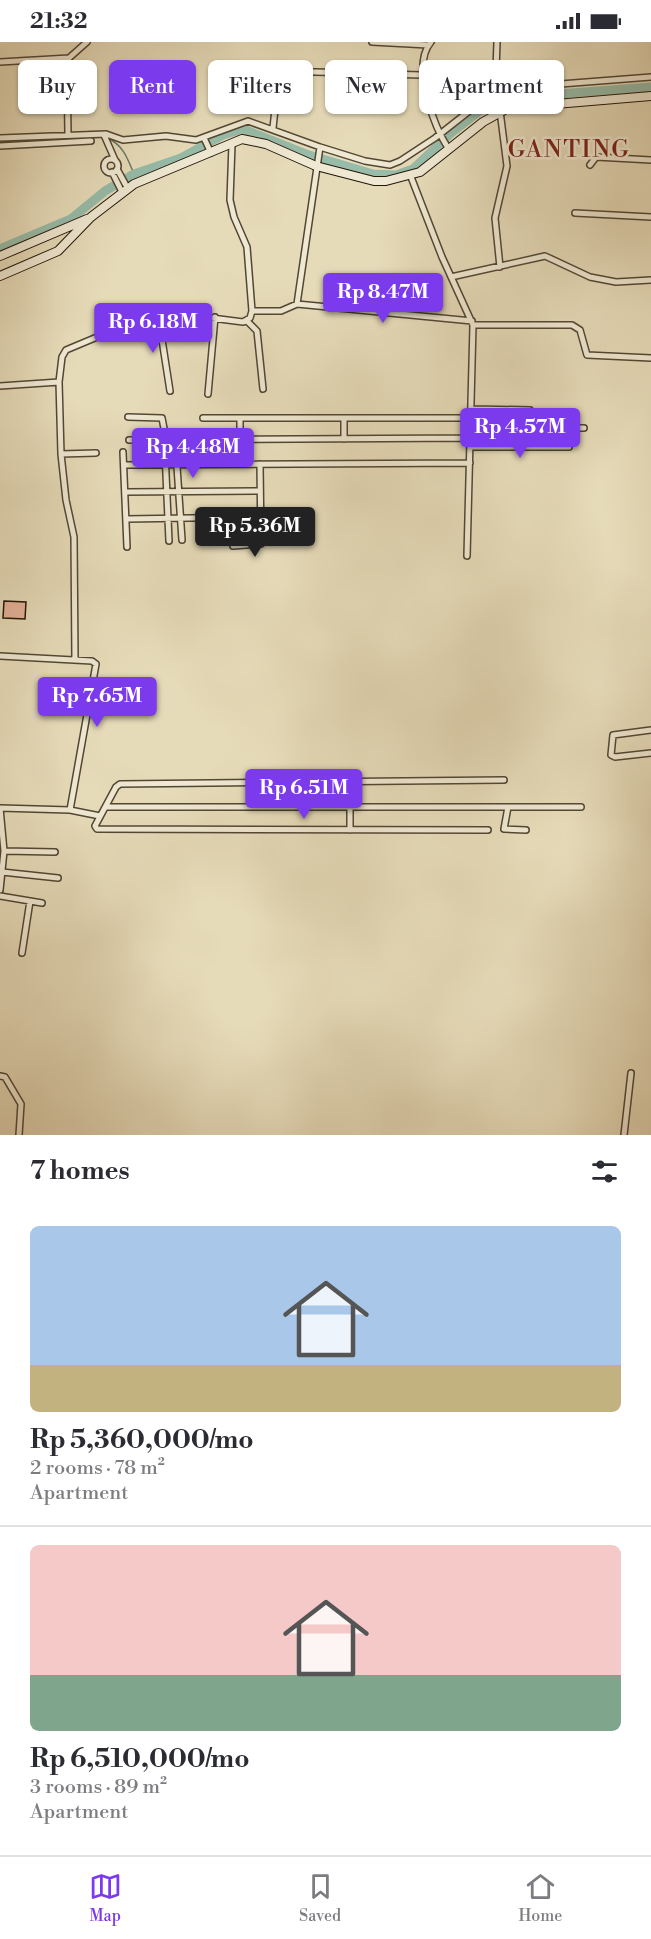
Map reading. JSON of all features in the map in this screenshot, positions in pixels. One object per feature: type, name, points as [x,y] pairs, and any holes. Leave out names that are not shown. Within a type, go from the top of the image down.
[{"type":"main road","points":[[564,103],[651,96]]},
{"type":"main road","points":[[0,276],[46,258],[65,246],[91,217],[124,189],[242,139],[253,140],[316,164],[374,181],[411,177],[496,114]]},
{"type":"main road","points":[[0,256],[91,217]]},
{"type":"main road","points":[[69,228],[73,237]]},
{"type":"street","points":[[0,62],[69,58],[87,42]]},
{"type":"street","points":[[372,42],[429,43],[425,60]]},
{"type":"street","points":[[496,60],[497,42]]},
{"type":"street","points":[[68,135],[69,58]]},
{"type":"street","points":[[313,72],[419,75]]},
{"type":"street","points":[[0,146],[104,135],[123,140],[166,136],[189,140],[205,139],[248,121],[273,128],[320,149],[390,165],[440,135],[482,101],[509,88],[651,77]]},
{"type":"street","points":[[273,128],[274,114]]},
{"type":"street","points":[[433,114],[440,135],[448,148]]},
{"type":"street","points":[[500,114],[507,166],[495,218],[500,267]]},
{"type":"street","points":[[0,138],[68,135],[87,138]]},
{"type":"street","points":[[104,135],[115,160],[116,174],[124,189]]},
{"type":"street","points":[[205,139],[211,152]]},
{"type":"street","points":[[232,144],[230,200],[234,217],[247,247],[252,311],[247,321]]},
{"type":"street","points":[[297,304],[320,149]]},
{"type":"street","points":[[109,150],[105,169],[116,174]]},
{"type":"street","points":[[590,165],[596,157],[651,160]]},
{"type":"street","points":[[107,161],[115,160]]},
{"type":"street","points":[[411,177],[472,323],[474,409],[467,556]]},
{"type":"street","points":[[575,213],[651,217]]},
{"type":"street","points":[[451,277],[545,256],[590,277],[616,282],[651,280]]},
{"type":"street","points":[[252,311],[281,311],[297,304],[472,323],[574,326],[580,330],[585,352],[591,356],[651,358]]},
{"type":"street","points":[[75,660],[74,537],[66,500],[61,454],[58,382],[62,357],[66,350],[162,313],[247,321],[257,331],[263,389]]},
{"type":"street","points":[[162,313],[170,391]]},
{"type":"street","points":[[208,394],[215,317]]},
{"type":"street","points":[[0,386],[58,382]]},
{"type":"street","points":[[474,409],[530,410]]},
{"type":"street","points":[[128,417],[161,417],[165,439]]},
{"type":"street","points":[[203,417],[472,418]]},
{"type":"street","points":[[240,418],[240,439]]},
{"type":"street","points":[[344,418],[344,439]]},
{"type":"street","points":[[472,427],[584,428]]},
{"type":"street","points":[[129,440],[471,438]]},
{"type":"street","points":[[471,447],[570,447]]},
{"type":"street","points":[[123,452],[128,547]]},
{"type":"street","points":[[165,452],[169,541]]},
{"type":"street","points":[[176,452],[182,540]]},
{"type":"street","points":[[61,454],[96,453]]},
{"type":"street","points":[[124,465],[470,463]]},
{"type":"street","points":[[233,546],[260,545],[260,464]]},
{"type":"street","points":[[126,492],[260,491]]},
{"type":"street","points":[[126,519],[260,517]]},
{"type":"street","points":[[0,656],[92,661],[96,667],[70,810]]},
{"type":"street","points":[[651,730],[613,735],[611,755],[615,757],[651,753]]},
{"type":"street","points":[[488,830],[98,829],[95,823],[120,784],[504,780]]},
{"type":"street","points":[[350,781],[350,830]]},
{"type":"street","points":[[106,807],[581,807]]},
{"type":"street","points":[[505,807],[504,829],[526,830]]},
{"type":"street","points":[[0,890],[4,850],[0,808],[70,810],[100,816]]},
{"type":"street","points":[[4,850],[55,852]]},
{"type":"street","points":[[2,872],[58,878]]},
{"type":"street","points":[[0,896],[42,903]]},
{"type":"street","points":[[22,953],[30,901]]},
{"type":"street","points":[[624,1135],[631,1073]]},
{"type":"street","points":[[0,1076],[5,1077],[21,1104],[19,1135]]},
{"type":"building","points":[[4,601],[26,602],[25,619],[3,618]]},
{"type":"waterway","points":[[0,249],[71,219],[105,191],[134,174],[181,158],[223,135],[243,129],[306,154],[373,174],[396,175],[413,169],[451,133],[489,104],[505,98],[651,87]]},
{"type":"waterway","points":[[0,141],[60,138]]},
{"type":"waterway","points":[[109,139],[122,149],[134,174]]},
{"type":"district","name":"GANTING","points":[[569,150]]}]
